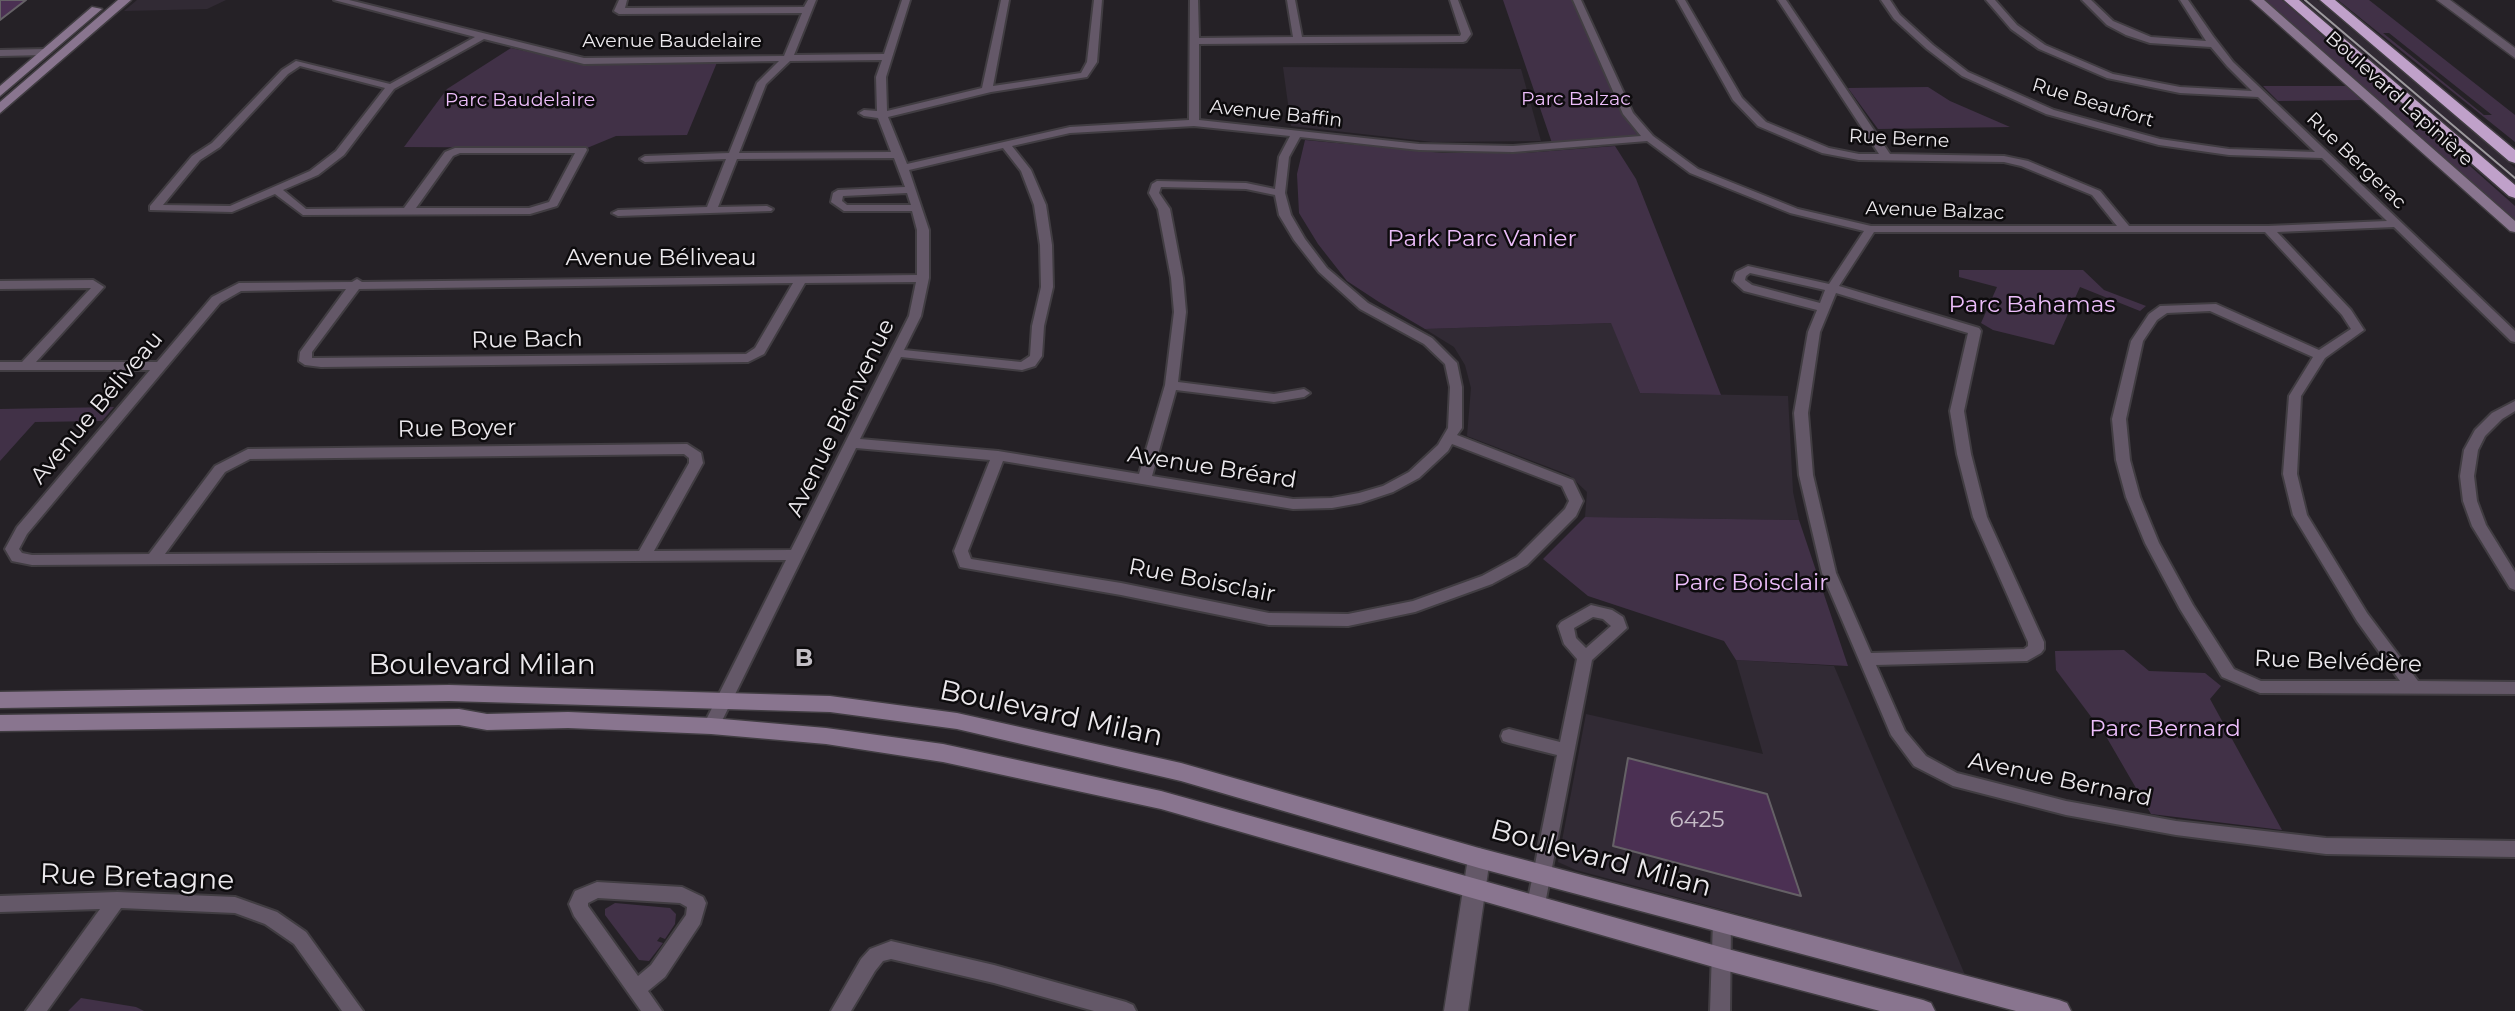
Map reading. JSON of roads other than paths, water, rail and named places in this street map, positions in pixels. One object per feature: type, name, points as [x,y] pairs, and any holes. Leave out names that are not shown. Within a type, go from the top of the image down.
[{"type":"highway","points":[[2291,0],[2515,193]]},
{"type":"highway","points":[[2327,0],[2515,158]]},
{"type":"highway","points":[[2477,125],[2515,149]]},
{"type":"main road","points":[[0,92],[107,0]]},
{"type":"main road","points":[[0,109],[125,0]]},
{"type":"main road","name":"Boulevard Lapinière","points":[[2257,0],[2515,228]]},
{"type":"main road","name":"Boulevard Milan","points":[[0,700],[449,693],[725,699],[830,704],[957,721],[1181,772],[1479,858],[1541,872],[2059,1011]]},
{"type":"main road","name":"Boulevard Milan","points":[[0,723],[459,717],[486,722],[568,720],[711,726],[825,736],[943,753],[1161,800],[1724,959],[1923,1011]]},
{"type":"street","name":"Avenue Baudelaire","points":[[338,0],[584,61],[888,57]]},
{"type":"street","points":[[623,0],[620,11],[810,5],[788,58],[762,83],[710,211]]},
{"type":"street","name":"Avenue Bienvenue","points":[[711,726],[915,316],[923,278],[923,230],[912,190],[881,115],[881,78],[906,0]]},
{"type":"street","points":[[987,90],[1005,0]]},
{"type":"street","points":[[864,113],[881,115],[987,90],[1084,75],[1093,62],[1098,0]]},
{"type":"street","points":[[1194,0],[1194,123]]},
{"type":"street","points":[[1291,0],[1298,39]]},
{"type":"street","points":[[1195,41],[1463,39],[1466,34],[1454,0]]},
{"type":"street","name":"Avenue Balzac","points":[[1577,0],[1628,114],[1649,138],[1694,171],[1794,211],[1871,229],[2268,229],[2397,224]]},
{"type":"street","name":"Rue Berne","points":[[1681,0],[1738,100],[1762,124],[1826,151],[1888,159],[2004,159],[2024,163],[2096,193],[2125,228]]},
{"type":"street","points":[[1782,0],[1888,159]]},
{"type":"street","name":"Rue Beaufort","points":[[1885,0],[1922,40],[1965,74],[2050,112],[2159,142],[2229,152],[2325,155]]},
{"type":"street","points":[[1990,0],[2014,27],[2042,47],[2110,76],[2180,90],[2261,94]]},
{"type":"street","points":[[2086,0],[2110,23],[2129,33],[2150,40],[2213,44]]},
{"type":"street","name":"Rue Bergerac","points":[[2184,0],[2213,44],[2261,94],[2515,338]]},
{"type":"street","points":[[2443,0],[2515,54]]},
{"type":"street","points":[[391,87],[299,63],[285,72],[216,145],[197,158],[154,208],[232,209],[314,173],[340,153],[391,87],[481,37]]},
{"type":"street","points":[[0,53],[46,52]]},
{"type":"street","name":"Avenue Baffin","points":[[902,168],[1070,130],[1194,123],[1419,147],[1513,149],[1649,138]]},
{"type":"street","points":[[1297,134],[1284,158],[1280,193],[1290,223],[1323,270],[1364,306],[1428,341],[1451,363],[1457,415],[1451,439]]},
{"type":"street","points":[[897,353],[1021,366],[1031,363],[1037,356],[1038,326],[1047,287],[1046,245],[1040,205],[1026,170],[1006,145]]},
{"type":"street","points":[[276,190],[303,212],[530,211],[553,204],[582,150],[459,150],[449,154],[408,211]]},
{"type":"street","points":[[645,159],[897,155]]},
{"type":"street","points":[[1145,478],[1171,385],[1178,346],[1177,278],[1164,209],[1154,193],[1157,184],[1246,186],[1280,193]]},
{"type":"street","points":[[912,190],[838,193],[836,202],[844,208],[917,208]]},
{"type":"street","points":[[618,214],[767,209]]},
{"type":"street","name":"Avenue Bernard","points":[[1871,229],[1832,288],[1814,332],[1801,412],[1806,475],[1829,573],[1899,735],[1920,761],[1953,779],[2066,808],[2277,842],[2515,849]]},
{"type":"street","points":[[2268,229],[2347,313],[2358,330],[2320,355],[2295,396],[2290,474],[2300,515],[2328,565],[2413,687]]},
{"type":"street","points":[[1824,308],[1748,288],[1739,281],[1740,274],[1748,269],[1832,288],[1975,331],[1957,411],[1964,454],[1980,517],[2036,642],[2036,649],[2027,655],[1868,659]]},
{"type":"street","name":"Avenue Béliveau","points":[[797,555],[645,553],[33,560],[17,557],[12,549],[22,531],[216,300],[233,288],[250,285],[357,283],[923,278]]},
{"type":"street","name":"Rue Bach","points":[[357,283],[306,352],[305,361],[334,363],[748,358],[760,351],[801,279]]},
{"type":"street","points":[[0,285],[93,284],[98,287],[25,366]]},
{"type":"street","name":"Rue Belvédère","points":[[2320,355],[2212,307],[2164,309],[2154,317],[2137,341],[2119,419],[2123,460],[2133,497],[2152,544],[2228,673],[2243,682],[2260,687],[2515,688]]},
{"type":"street","points":[[0,366],[162,366]]},
{"type":"street","points":[[1171,385],[1264,398],[1282,398],[1304,393]]},
{"type":"street","points":[[2515,405],[2497,416],[2480,433],[2472,450],[2467,476],[2470,501],[2479,526],[2515,584]]},
{"type":"street","name":"Rue Boisclair","points":[[999,456],[961,551],[965,563],[1121,589],[1269,620],[1348,620],[1415,606],[1487,580],[1522,561],[1571,512],[1576,501],[1568,483],[1451,439]]},
{"type":"street","name":"Avenue Bréard","points":[[851,443],[999,456],[1145,478],[1273,502],[1332,503],[1370,495],[1405,480],[1429,463],[1451,439]]},
{"type":"street","name":"Rue Boyer","points":[[154,558],[220,469],[248,453],[687,449],[696,456],[696,463],[645,553]]},
{"type":"street","points":[[1536,904],[1585,657]]},
{"type":"street","points":[[1509,736],[1566,750]]},
{"type":"street","points":[[1456,1011],[1472,888],[1479,858]]},
{"type":"street","points":[[636,989],[658,971],[694,918],[697,903],[687,897],[671,894],[597,890],[585,894],[578,900],[582,917],[652,1011]]},
{"type":"street","points":[[36,1011],[117,900]]},
{"type":"street","name":"Rue Bretagne","points":[[0,904],[117,900],[234,905],[271,918],[300,937],[353,1011]]},
{"type":"street","points":[[1720,1011],[1724,959],[1722,922]]},
{"type":"street","points":[[841,1011],[868,965],[877,955],[891,950],[993,974],[1126,1011]]},
{"type":"tram line","points":[[2305,0],[2515,178]]},
{"type":"district","name":"B","points":[[804,659]]},
{"type":"park label","name":"Parc Balzac","points":[[1576,99]]},
{"type":"park label","name":"Parc Baudelaire","points":[[520,100]]},
{"type":"park label","name":"Park Parc Vanier","points":[[1482,239]]},
{"type":"park label","name":"Parc Bahamas","points":[[2032,305]]},
{"type":"park label","name":"Parc Boisclair","points":[[1751,583]]},
{"type":"park label","name":"Parc Bernard","points":[[2165,729]]}]
